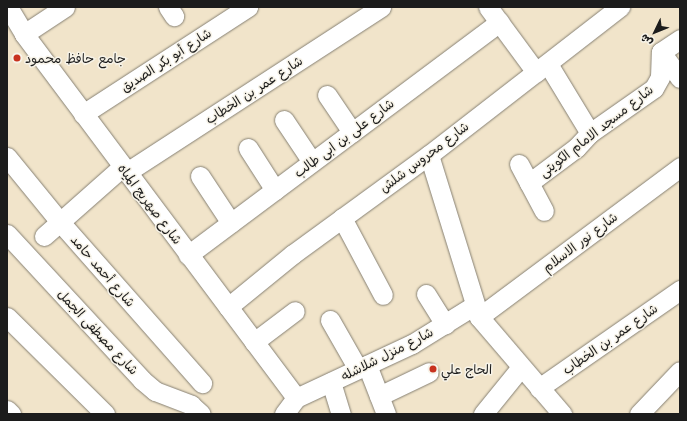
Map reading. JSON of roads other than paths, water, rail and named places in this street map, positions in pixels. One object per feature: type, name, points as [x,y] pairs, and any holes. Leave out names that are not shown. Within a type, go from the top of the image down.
[{"type":"street","name":"شارع صهريج المياه","points":[[8,7],[24,34],[296,398]]},
{"type":"street","points":[[24,34],[65,7]]},
{"type":"street","name":"شارع أبو بكر الصديق","points":[[83,114],[248,7]]},
{"type":"street","name":"شارع عمر بن الخطاب","points":[[44,236],[124,169],[381,7]]},
{"type":"street","name":"شارع محروس شلش","points":[[228,307],[293,254],[429,155],[620,7]]},
{"type":"street","points":[[498,13],[542,68],[590,133]]},
{"type":"street","name":"شارع على بن ابى طالب","points":[[188,255],[352,132],[498,13]]},
{"type":"street","points":[[680,39],[661,52],[680,78]]},
{"type":"street","name":"شارع مسجد الامام الكويتى","points":[[529,183],[576,148],[590,133],[654,88],[660,77],[661,52]]},
{"type":"street","points":[[327,95],[352,132]]},
{"type":"street","points":[[284,120],[312,162]]},
{"type":"street","points":[[248,148],[275,190]]},
{"type":"street","points":[[429,155],[477,311],[539,388],[552,410]]},
{"type":"street","name":"شارع أحمد حامد","points":[[7,157],[60,222],[202,383]]},
{"type":"street","points":[[520,164],[544,211]]},
{"type":"street","name":"شارع نور الاسلام","points":[[477,311],[680,167]]},
{"type":"street","points":[[200,176],[231,223]]},
{"type":"street","points":[[342,218],[383,295]]},
{"type":"street","name":"شارع مصطفى الجمل","points":[[7,234],[142,380],[155,390],[192,405],[201,414]]},
{"type":"street","name":"شارع عمر بن الخطاب","points":[[539,388],[680,290]]},
{"type":"street","points":[[426,294],[445,324]]},
{"type":"street","points":[[254,342],[295,311]]},
{"type":"street","name":"شارع منزل شلاشله","points":[[296,398],[412,344],[445,324],[477,311]]},
{"type":"street","points":[[7,317],[105,414]]},
{"type":"street","points":[[330,320],[363,367],[379,396],[386,414]]},
{"type":"street","points":[[483,414],[521,367]]},
{"type":"street","points":[[639,414],[680,371]]},
{"type":"street","points":[[379,396],[429,372]]},
{"type":"street","points":[[330,382],[341,414]]},
{"type":"street","points":[[284,414],[296,398]]},
{"type":"street","points":[[7,410],[11,414]]},
{"type":"place","name":"جامع حافظ محمود","points":[[17,58]]},
{"type":"place","name":"الحاج علي","points":[[433,369]]}]
